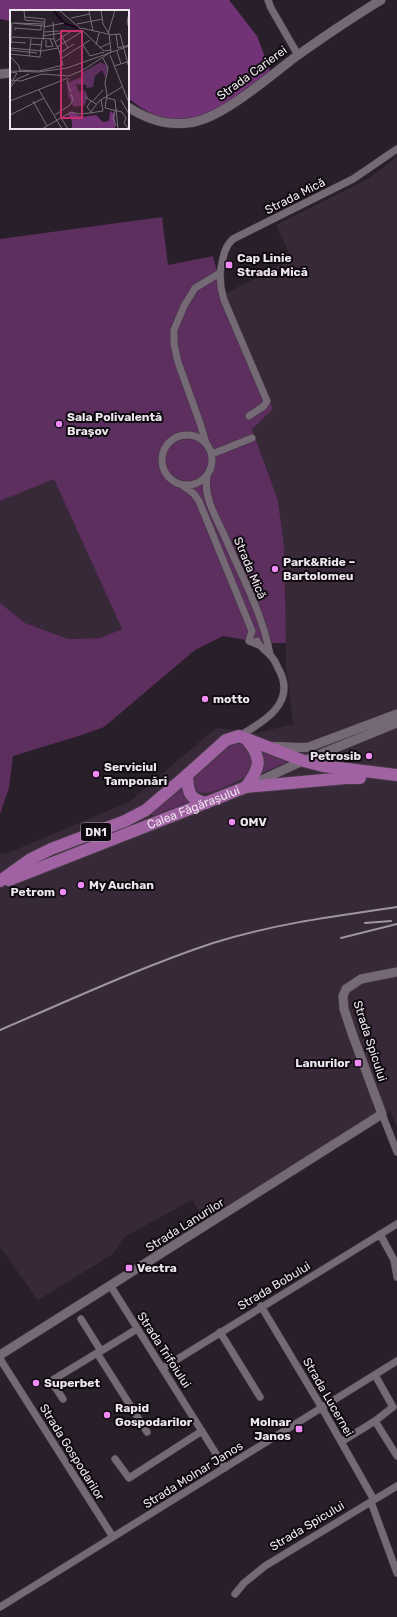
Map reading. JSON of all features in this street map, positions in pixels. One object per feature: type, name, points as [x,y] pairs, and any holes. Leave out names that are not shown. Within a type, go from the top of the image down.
[{"type":"main road","points":[[243,738],[304,761],[323,766],[397,775]]},
{"type":"main road","points":[[243,738],[256,752],[258,765],[254,777],[246,788]]},
{"type":"main road","name":"DN1","points":[[0,882],[31,859],[51,849],[135,816],[156,802],[226,740],[243,738]]},
{"type":"main road","points":[[188,775],[190,794],[198,801],[206,803]]},
{"type":"main road","name":"Calea Făgărașului","points":[[0,882],[246,788],[346,778],[397,780]]},
{"type":"street","points":[[268,0],[298,55]]},
{"type":"street","name":"Strada Carierei","points":[[129,108],[147,118],[163,123],[180,124],[205,120],[240,98],[298,55],[381,0]]},
{"type":"street","points":[[0,74],[10,73]]},
{"type":"street","name":"Strada Mică","points":[[249,416],[264,406],[267,401],[224,300],[221,288],[220,273],[223,256],[227,245],[233,239],[353,179],[397,149]]},
{"type":"street","points":[[220,273],[195,288],[184,306],[174,330],[174,344],[178,362],[206,442],[212,454],[252,438]]},
{"type":"street","points":[[200,423],[200,429],[196,436],[206,442]]},
{"type":"street","name":"Strada Mică","points":[[196,436],[188,434],[180,435],[172,439],[166,445],[162,462],[164,470],[169,477],[194,494],[199,501],[259,645]]},
{"type":"street","name":"Strada Mică","points":[[212,454],[213,462],[205,485],[211,504],[268,640],[270,655]]},
{"type":"street","points":[[182,485],[196,483],[207,476]]},
{"type":"street","name":"Strada Mică","points":[[252,631],[249,641],[259,645],[270,655]]},
{"type":"street","points":[[243,738],[274,713],[283,696],[284,687],[282,676],[270,655]]},
{"type":"street","points":[[267,748],[277,746],[309,747],[397,714]]},
{"type":"street","points":[[246,788],[304,761],[397,723]]},
{"type":"street","name":"Strada Spicului","points":[[397,972],[361,979],[346,989],[343,996],[344,1009],[397,1152]]},
{"type":"street","name":"Strada Lanurilor","points":[[0,1355],[382,1114]]},
{"type":"street","name":"Strada Bobului","points":[[163,1368],[397,1224]]},
{"type":"street","points":[[380,1234],[394,1260],[397,1277]]},
{"type":"street","name":"Strada Trifoiului","points":[[110,1286],[225,1468]]},
{"type":"street","name":"Strada Lucernei","points":[[262,1306],[322,1408],[373,1501],[397,1573]]},
{"type":"street","points":[[81,1319],[147,1432]]},
{"type":"street","points":[[63,1399],[52,1381],[137,1329]]},
{"type":"street","points":[[220,1332],[260,1397]]},
{"type":"street","name":"Strada Gospodarilor","points":[[0,1359],[113,1537]]},
{"type":"street","name":"Strada Molnar Janos","points":[[0,1607],[397,1361]]},
{"type":"street","points":[[341,1442],[375,1421],[393,1407],[375,1375]]},
{"type":"street","points":[[375,1421],[397,1456]]},
{"type":"street","points":[[115,1459],[129,1478],[202,1431]]},
{"type":"street","name":"Strada Spicului","points":[[235,1594],[244,1583],[265,1566],[397,1486]]},
{"type":"shaded area","points":[[0,0],[229,0],[257,36],[270,71],[229,101],[205,114],[185,120],[163,118],[147,112],[129,99],[129,10],[10,10],[10,21],[0,19]]},
{"type":"shaded area","points":[[397,157],[397,1128],[390,1110],[207,1223],[192,1200],[124,1237],[113,1254],[38,1300],[0,1247],[0,854],[8,853],[129,802],[216,728],[257,733],[293,724],[286,663],[284,546],[278,501],[252,429],[223,295],[292,259],[276,225],[368,179]]},
{"type":"shaded area","points":[[162,217],[168,265],[213,256],[223,295],[273,409],[252,429],[278,501],[284,546],[286,643],[264,643],[223,636],[195,650],[104,727],[13,756],[9,788],[0,814],[0,603],[25,623],[68,639],[100,638],[122,629],[54,479],[0,501],[0,239]]},
{"type":"shaded area","points":[[54,478],[122,629],[100,638],[68,639],[25,623],[0,603],[0,501]]},
{"type":"shaded area","points":[[237,742],[247,748],[252,754],[251,773],[221,789],[208,793],[198,792],[195,790],[193,787],[193,776],[227,744]]},
{"type":"shaded area","points":[[258,749],[290,761],[260,774]]},
{"type":"shaded area","points":[[181,785],[185,797],[189,802],[153,816],[151,812]]},
{"type":"railway","points":[[0,1030],[132,973],[213,943],[236,936],[281,926],[327,917],[397,907]]},
{"type":"railway","points":[[365,923],[391,921]]},
{"type":"railway","points":[[341,938],[397,924]]},
{"type":"place","name":"Cap Linie Strada Mică","points":[[229,265]]},
{"type":"place","name":"Sala Polivalentă Brașov","points":[[59,424]]},
{"type":"place","name":"Park&Ride – Bartolomeu","points":[[275,569]]},
{"type":"place","name":"motto","points":[[205,699]]},
{"type":"place","name":"Petrosib","points":[[369,756]]},
{"type":"place","name":"Serviciul Tamponări","points":[[96,774]]},
{"type":"place","name":"OMV","points":[[232,822]]},
{"type":"place","name":"My Auchan","points":[[81,885]]},
{"type":"place","name":"Petrom","points":[[63,892]]},
{"type":"place","name":"Lanurilor","points":[[358,1063]]},
{"type":"place","name":"Vectra","points":[[129,1268]]},
{"type":"place","name":"Superbet","points":[[36,1383]]},
{"type":"place","name":"Rapid Gospodarilor","points":[[107,1415]]},
{"type":"place","name":"Molnar Janos","points":[[299,1429]]}]
